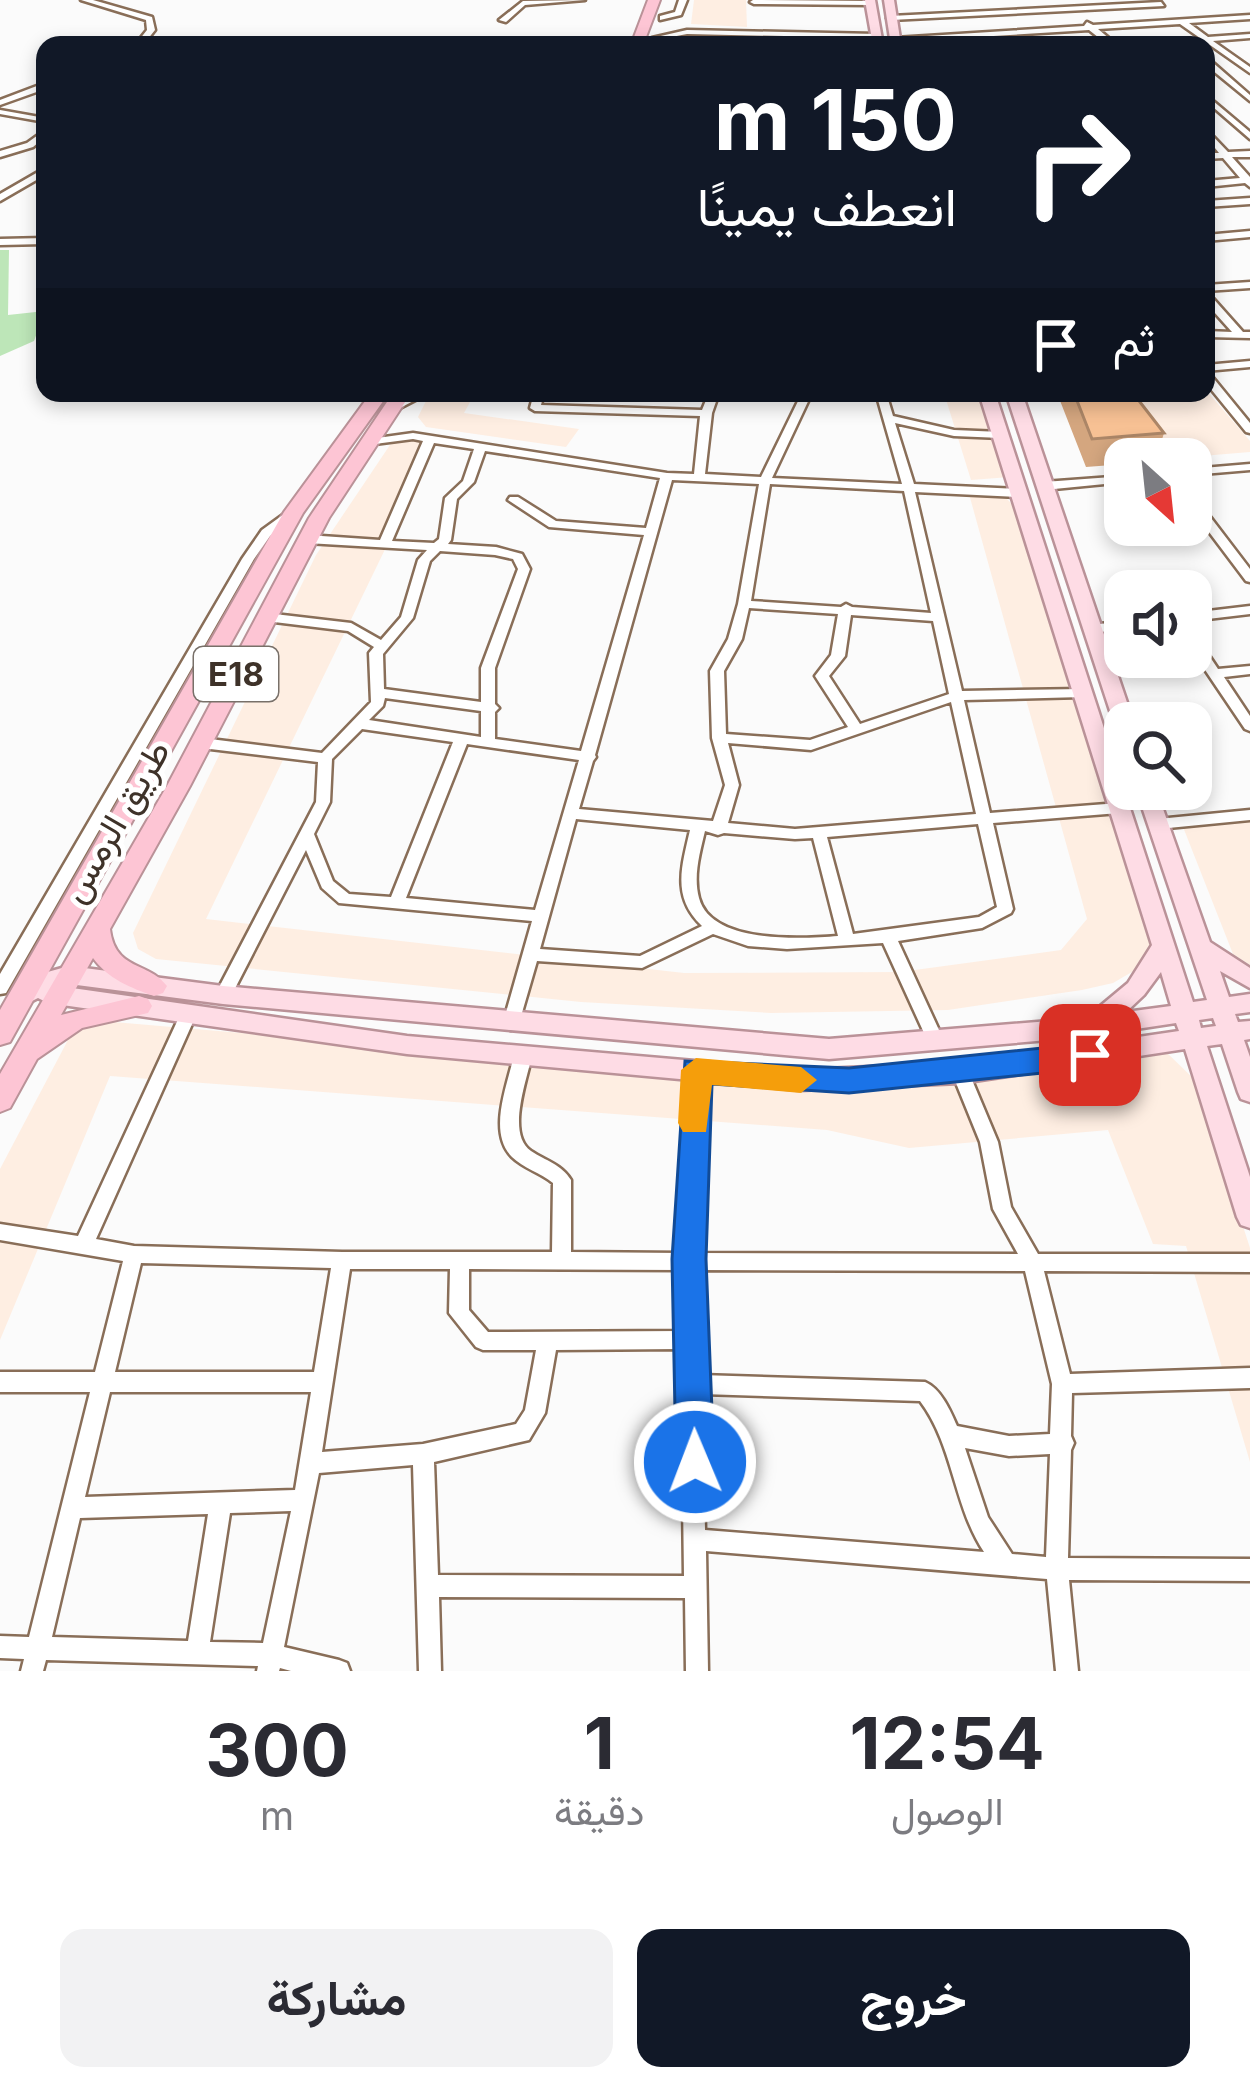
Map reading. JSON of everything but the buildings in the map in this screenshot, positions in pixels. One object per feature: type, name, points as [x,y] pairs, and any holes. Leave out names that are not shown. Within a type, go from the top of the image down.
[{"type":"highway","points":[[640,36],[654,0]]},
{"type":"highway","points":[[659,36],[669,0]]},
{"type":"highway","name":"طريق الرمس","points":[[0,1034],[36,987],[98,925],[202,743],[307,538],[389,402]]},
{"type":"highway","name":"طريق الرمس","points":[[0,1100],[22,1058],[36,987],[294,512],[389,402]]},
{"type":"highway","points":[[98,925],[98,944],[108,961],[147,996]]},
{"type":"highway","points":[[22,1058],[75,1019],[147,996]]},
{"type":"main road","points":[[889,0],[895,36]]},
{"type":"main road","points":[[870,2],[876,36]]},
{"type":"main road","points":[[990,402],[1104,761]]},
{"type":"main road","points":[[1017,402],[1117,702]]},
{"type":"main road","points":[[1120,810],[1250,1217]]},
{"type":"main road","points":[[1153,810],[1221,1006],[1240,1031],[1250,1092]]},
{"type":"main road","points":[[1198,945],[1250,979]]},
{"type":"main road","points":[[1083,1028],[1125,1003],[1148,980],[1162,947]]},
{"type":"main road","points":[[36,987],[147,996],[223,995],[829,1049],[1083,1028],[1250,1003]]},
{"type":"main road","points":[[147,996],[189,1013],[407,1045],[832,1081],[961,1072],[1240,1031]]},
{"type":"main road","points":[[407,1045],[413,1027],[425,1021],[493,1028],[511,1023]]},
{"type":"street","points":[[85,0],[149,19],[147,36]]},
{"type":"street","points":[[503,20],[523,3],[580,0]]},
{"type":"street","points":[[663,19],[680,11],[683,0]]},
{"type":"street","points":[[748,32],[757,18],[753,1],[870,2]]},
{"type":"street","points":[[892,19],[1159,2],[1202,36]]},
{"type":"street","points":[[1135,3],[1156,23]]},
{"type":"street","points":[[1070,9],[1102,36]]},
{"type":"street","points":[[956,36],[1250,17]]},
{"type":"street","points":[[663,19],[687,32]]},
{"type":"street","points":[[1059,30],[1066,36]]},
{"type":"street","points":[[675,36],[748,32],[812,36]]},
{"type":"street","points":[[1012,32],[1016,36]]},
{"type":"street","points":[[1215,38],[1250,36]]},
{"type":"street","points":[[1215,45],[1245,65]]},
{"type":"street","points":[[1215,64],[1245,65]]},
{"type":"street","points":[[1215,70],[1249,98]]},
{"type":"street","points":[[0,103],[36,89]]},
{"type":"street","points":[[1215,99],[1249,98]]},
{"type":"street","points":[[1215,105],[1250,136]]},
{"type":"street","points":[[1215,111],[1250,109]]},
{"type":"street","points":[[0,112],[36,118]]},
{"type":"street","points":[[0,154],[36,140]]},
{"type":"street","points":[[1215,140],[1249,181],[1215,183]]},
{"type":"street","points":[[1215,156],[1250,154]]},
{"type":"street","points":[[0,198],[36,176]]},
{"type":"street","points":[[1215,204],[1250,200]]},
{"type":"street","points":[[1215,235],[1249,233]]},
{"type":"street","points":[[0,242],[36,241]]},
{"type":"street","points":[[1215,291],[1250,285]]},
{"type":"street","points":[[1215,302],[1245,334]]},
{"type":"street","points":[[1215,370],[1250,364]]},
{"type":"street","points":[[1215,384],[1250,430]]},
{"type":"street","points":[[389,402],[413,436]]},
{"type":"street","points":[[537,402],[536,408],[706,413]]},
{"type":"street","points":[[699,478],[710,402]]},
{"type":"street","points":[[718,830],[732,785],[719,738],[717,671],[735,639],[744,604],[765,481],[803,402]]},
{"type":"street","points":[[698,829],[690,896],[696,912],[713,926],[785,944],[847,941],[999,916],[1005,897],[884,402]]},
{"type":"street","points":[[889,418],[954,433],[1001,435]]},
{"type":"street","points":[[366,442],[413,436],[667,476],[1019,493]]},
{"type":"street","points":[[384,545],[430,439]]},
{"type":"street","points":[[223,995],[308,836],[322,802],[326,758],[362,724],[381,693],[375,660],[380,645],[400,631],[424,560],[446,535],[451,498],[468,482],[481,446]]},
{"type":"street","points":[[1212,470],[1250,467]]},
{"type":"street","points":[[511,1023],[667,476]]},
{"type":"street","points":[[1044,486],[1104,481]]},
{"type":"street","points":[[514,500],[553,524],[650,532]]},
{"type":"street","points":[[36,987],[248,560],[266,533],[294,512]]},
{"type":"street","points":[[1212,524],[1244,560],[1250,578]]},
{"type":"street","points":[[307,538],[496,551],[523,564],[490,656],[488,742]]},
{"type":"street","points":[[744,604],[938,617]]},
{"type":"street","points":[[845,608],[838,656],[822,676],[856,730]]},
{"type":"street","points":[[1212,615],[1250,610]]},
{"type":"street","points":[[266,617],[351,627],[380,645]]},
{"type":"street","points":[[1092,629],[1104,628]]},
{"type":"street","points":[[1212,670],[1250,726]]},
{"type":"street","points":[[1215,674],[1250,670]]},
{"type":"street","points":[[381,693],[492,708]]},
{"type":"street","points":[[719,738],[811,745],[956,696],[1082,693]]},
{"type":"street","points":[[362,724],[589,757]]},
{"type":"street","points":[[397,903],[462,738]]},
{"type":"street","points":[[202,743],[326,758]]},
{"type":"street","points":[[573,814],[698,829],[818,833],[1104,810]]},
{"type":"street","points":[[1158,824],[1250,815]]},
{"type":"street","points":[[818,833],[847,941]]},
{"type":"street","points":[[308,836],[336,893],[345,899],[542,916]]},
{"type":"street","points":[[531,953],[642,962],[713,926]]},
{"type":"street","points":[[887,935],[936,1041]]},
{"type":"street","points":[[83,1247],[189,1013]]},
{"type":"street","points":[[524,1055],[508,1136],[518,1154],[550,1167],[562,1180],[561,1259]]},
{"type":"street","points":[[696,1070],[689,1259],[697,1671]]},
{"type":"street","points":[[961,1072],[989,1142],[1001,1209],[1033,1261],[1062,1384],[1057,1569],[1067,1671]]},
{"type":"street","points":[[0,1232],[134,1254],[1250,1263]]},
{"type":"street","points":[[35,1661],[134,1254]]},
{"type":"street","points":[[270,1663],[304,1500],[342,1259]]},
{"type":"street","points":[[460,1259],[459,1313],[483,1341],[692,1340]]},
{"type":"street","points":[[309,1463],[423,1454],[522,1433],[535,1413],[547,1343]]},
{"type":"street","points":[[1062,1384],[1250,1378]]},
{"type":"street","points":[[0,1382],[320,1382]]},
{"type":"street","points":[[693,1384],[915,1388],[940,1409],[980,1525],[1006,1565]]},
{"type":"street","points":[[952,1435],[1009,1446],[1064,1443]]},
{"type":"street","points":[[423,1454],[430,1671]]},
{"type":"street","points":[[72,1508],[304,1500]]},
{"type":"street","points":[[197,1653],[221,1502]]},
{"type":"street","points":[[697,1540],[1057,1569],[1250,1570]]},
{"type":"street","points":[[428,1586],[697,1587]]},
{"type":"street","points":[[0,1647],[35,1661],[197,1653],[339,1671]]},
{"type":"shaded area","points":[[694,0],[746,0],[747,27],[691,24]]},
{"type":"shaded area","points":[[695,32],[872,36],[680,36]]},
{"type":"shaded area","points":[[1215,400],[1250,441],[1250,452],[1212,455],[1212,438],[1149,438],[1121,402]]},
{"type":"shaded area","points":[[426,402],[470,402],[464,413],[579,429],[566,447],[426,427],[418,417]]},
{"type":"shaded area","points":[[947,402],[985,402],[1010,477],[971,480]]},
{"type":"shaded area","points":[[396,436],[437,442],[206,919],[684,973],[900,972],[1061,950],[1087,919],[969,494],[989,494],[1005,497],[1017,509],[1104,789],[1104,810],[1111,810],[1153,946],[1137,969],[1113,983],[1082,990],[948,1010],[771,1013],[581,1002],[156,959],[138,949],[133,933],[316,555]]},
{"type":"shaded area","points":[[1250,821],[1250,965],[1233,954],[1183,827]]},
{"type":"shaded area","points":[[79,1019],[823,1083],[1161,1047],[1196,1081],[1250,1248],[1250,1462],[1186,1246],[1153,1244],[1108,1130],[909,1148],[827,1130],[110,1076],[0,1340],[0,1169]]},
{"type":"green space","points":[[0,250],[9,250],[8,315],[36,312],[36,336],[34,341],[0,356]]},
{"type":"slow traffic","points":[[694,1123],[696,1070],[801,1080]]},
{"type":"route","points":[[695,1462],[689,1259],[696,1070],[849,1081],[1090,1055]]}]
